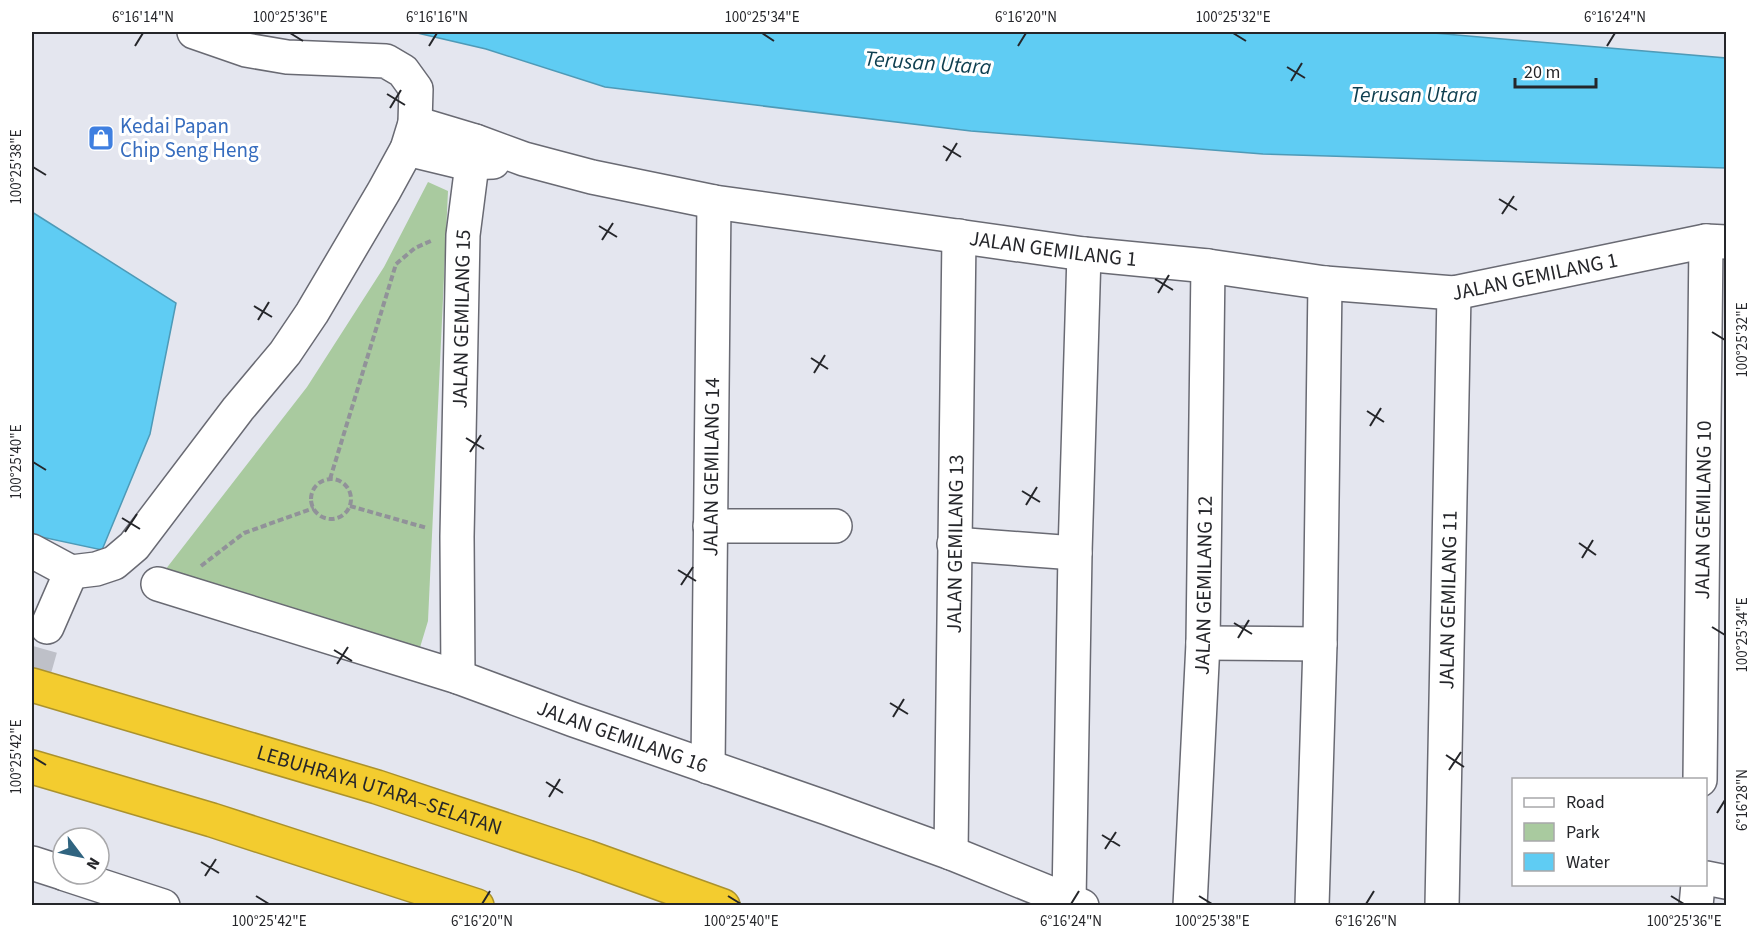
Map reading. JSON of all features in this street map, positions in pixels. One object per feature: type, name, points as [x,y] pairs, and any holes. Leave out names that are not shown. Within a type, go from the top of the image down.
[{"type":"highway","name":"LEBUHRAYA UTARA–SELATAN","points":[[32,685],[377,787],[587,857],[723,906]]},
{"type":"highway","points":[[32,767],[212,820],[477,906]]},
{"type":"street","points":[[32,551],[71,572],[96,569],[114,563],[134,546],[238,409],[285,353],[347,255],[411,136],[416,89],[403,71],[387,61],[287,57],[246,50],[194,32]]},
{"type":"street","name":"JALAN GEMILANG 1","points":[[411,136],[474,152],[524,159],[592,177],[714,202],[1084,254],[1208,266],[1325,283],[1454,293],[1716,241]]},
{"type":"street","name":"JALAN GEMILANG 15","points":[[458,677],[457,537],[463,235],[474,152]]},
{"type":"street","name":"JALAN GEMILANG 14","points":[[708,767],[714,202]]},
{"type":"street","name":"JALAN GEMILANG 13","points":[[951,853],[959,236]]},
{"type":"street","name":"JALAN GEMILANG 10","points":[[1700,778],[1715,490],[1716,241]]},
{"type":"street","points":[[1076,903],[1075,553],[1084,254]]},
{"type":"street","name":"JALAN GEMILANG 12","points":[[1190,906],[1203,643],[1208,266]]},
{"type":"street","points":[[1312,906],[1320,644],[1325,283]]},
{"type":"street","name":"JALAN GEMILANG 11","points":[[1442,906],[1454,293]]},
{"type":"street","points":[[710,526],[835,526]]},
{"type":"street","points":[[954,544],[1075,553]]},
{"type":"street","points":[[47,627],[71,572]]},
{"type":"street","name":"JALAN GEMILANG 16","points":[[165,586],[458,677],[951,853],[1076,903]]},
{"type":"street","points":[[1203,643],[1320,644]]},
{"type":"street","points":[[32,863],[51,870]]},
{"type":"street","points":[[1707,878],[1726,882]]},
{"type":"street","points":[[95,886],[131,900],[163,906]]},
{"type":"street","points":[[1696,906],[1698,886]]},
{"type":"path","points":[[330,479],[396,264],[415,248],[439,238],[463,235]]},
{"type":"path","points":[[330,479],[338,480],[350,490],[350,506],[346,513],[333,519],[318,514],[312,500],[316,486],[330,479]]},
{"type":"path","points":[[350,506],[457,537]]},
{"type":"path","points":[[165,586],[244,533],[314,508]]},
{"type":"green space","points":[[428,182],[448,191],[428,621],[418,654],[162,574],[307,387],[384,267]]},
{"type":"water","name":"Terusan Utara","points":[[413,32],[1422,32],[1726,58],[1726,168],[1263,154],[971,131],[605,87],[486,49]]},
{"type":"water","points":[[32,212],[176,303],[150,434],[102,550],[32,535]]},
{"type":"tunnel","points":[[32,680],[47,627]]},
{"type":"place","name":"Kedai Papan Chip Seng Heng","points":[[101,138]]}]
